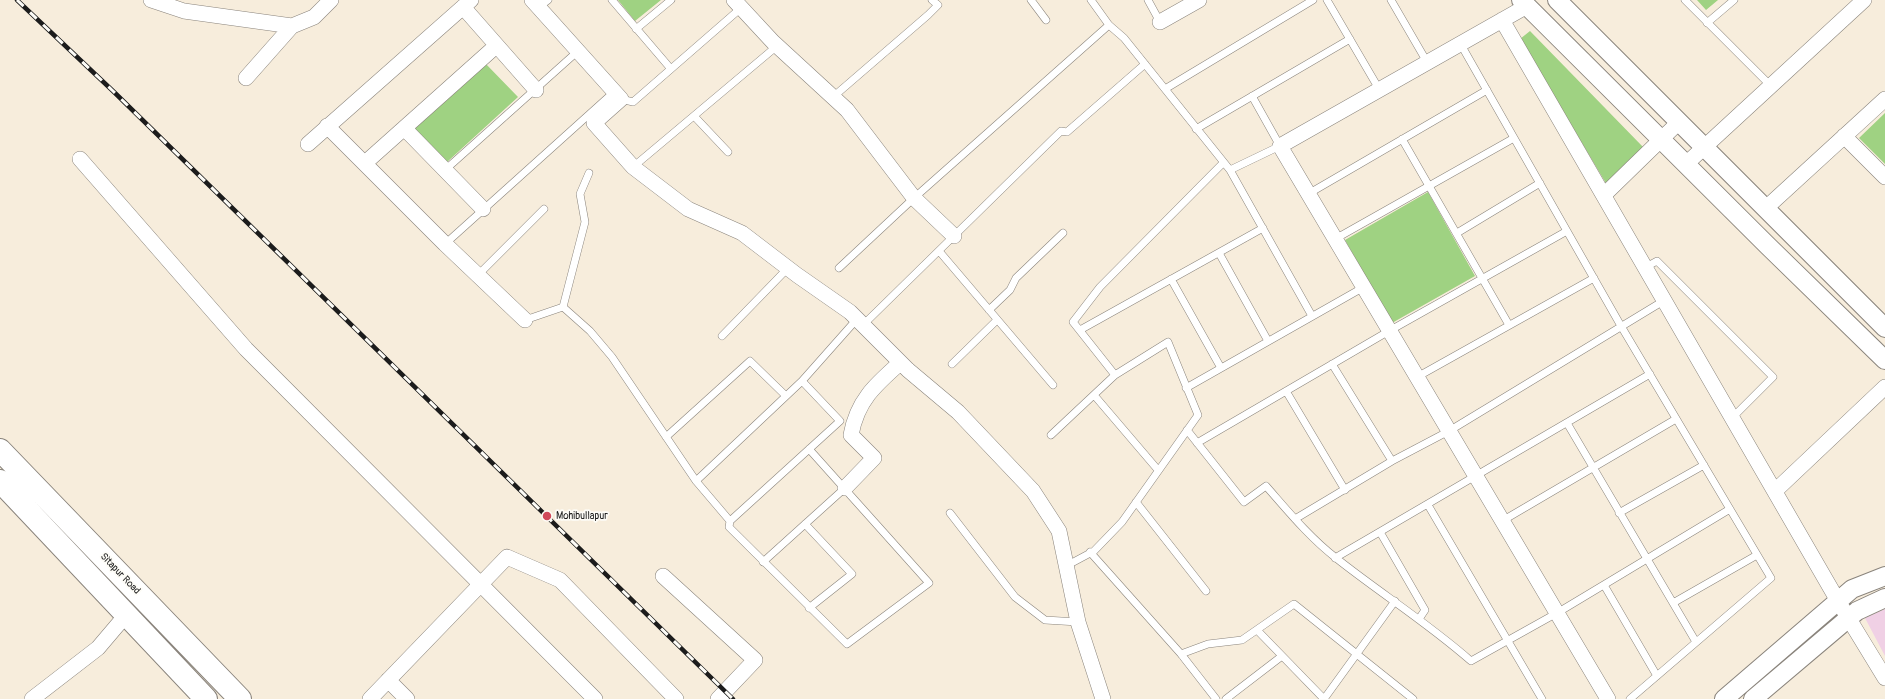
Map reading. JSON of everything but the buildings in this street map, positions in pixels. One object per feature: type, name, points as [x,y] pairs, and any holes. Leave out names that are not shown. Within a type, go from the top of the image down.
[{"type":"main road","name":"Sitapur Road","points":[[0,450],[240,699]]},
{"type":"main road","points":[[0,481],[206,699]]},
{"type":"street","points":[[150,0],[184,11],[292,26]]},
{"type":"street","points":[[246,78],[292,26],[314,17],[331,0]]},
{"type":"street","points":[[1160,22],[1198,0]]},
{"type":"street","points":[[1548,0],[1526,2],[1502,20],[1280,146],[1608,699]]},
{"type":"street","points":[[1557,0],[1885,328]]},
{"type":"street","points":[[1686,164],[1864,0]]},
{"type":"street","points":[[540,2],[578,51],[617,95],[594,123],[633,167],[688,209],[742,233],[850,312],[900,363],[958,412],[1033,491],[1059,531],[1078,622],[1103,699]]},
{"type":"street","points":[[1526,2],[1661,140],[1885,360]]},
{"type":"street","points":[[308,144],[467,4],[496,46],[536,90]]},
{"type":"street","points":[[738,4],[777,46],[848,110],[914,198],[954,236]]},
{"type":"street","points":[[1502,20],[1838,601],[1885,678]]},
{"type":"street","points":[[365,163],[496,46]]},
{"type":"street","points":[[1766,208],[1885,99]]},
{"type":"street","points":[[1604,195],[1679,122]]},
{"type":"street","points":[[327,126],[445,244],[525,320]]},
{"type":"street","points":[[404,128],[483,209]]},
{"type":"street","points":[[1844,136],[1885,177]]},
{"type":"street","points":[[80,159],[246,349],[595,699]]},
{"type":"street","points":[[845,488],[874,458],[851,435],[854,419],[863,400],[882,379],[900,363]]},
{"type":"street","points":[[1775,491],[1885,387]]},
{"type":"street","points":[[370,699],[507,557],[560,580],[676,699]]},
{"type":"street","points":[[663,576],[755,660],[718,699]]},
{"type":"street","points":[[1724,699],[1852,589],[1885,576]]},
{"type":"street","points":[[1753,699],[1857,611],[1885,598]]},
{"type":"street","points":[[32,699],[98,648],[126,615]]},
{"type":"street","points":[[388,680],[407,699]]},
{"type":"lane","points":[[612,0],[671,69]]},
{"type":"lane","points":[[636,29],[671,0]]},
{"type":"lane","points":[[833,97],[928,15],[938,5],[932,0]]},
{"type":"lane","points":[[1031,0],[1046,20]]},
{"type":"lane","points":[[1091,0],[1109,25],[1124,38],[1230,170],[1312,316]]},
{"type":"lane","points":[[1148,0],[1160,22]]},
{"type":"lane","points":[[1165,89],[1313,0]]},
{"type":"lane","points":[[1327,0],[1379,89]]},
{"type":"lane","points":[[1390,0],[1427,62]]},
{"type":"lane","points":[[1684,0],[1771,86]]},
{"type":"lane","points":[[1707,23],[1734,0]]},
{"type":"lane","points":[[445,244],[483,209],[617,95],[633,102],[671,69],[738,4]]},
{"type":"lane","points":[[839,268],[914,198],[1109,25]]},
{"type":"lane","points":[[1196,129],[1350,39]]},
{"type":"lane","points":[[1460,43],[1594,278],[1771,578],[1630,699]]},
{"type":"lane","points":[[633,167],[777,46]]},
{"type":"lane","points":[[445,170],[578,51]]},
{"type":"lane","points":[[696,481],[802,381],[860,322],[939,251],[1061,131],[1067,132],[1145,64]]},
{"type":"lane","points":[[1308,194],[1487,90]]},
{"type":"lane","points":[[1230,170],[1280,146],[1252,96]]},
{"type":"lane","points":[[694,116],[728,152]]},
{"type":"lane","points":[[1335,239],[1514,138]]},
{"type":"lane","points":[[1402,139],[1509,325]]},
{"type":"lane","points":[[1115,375],[1073,322],[1100,287],[1223,163]]},
{"type":"lane","points":[[563,307],[585,222],[580,194],[590,173]]},
{"type":"lane","points":[[1456,233],[1540,183]]},
{"type":"lane","points":[[478,275],[544,209]]},
{"type":"lane","points":[[1080,330],[1263,228]]},
{"type":"lane","points":[[1197,443],[1389,331],[1567,231]]},
{"type":"lane","points":[[989,310],[1010,290],[1016,278],[1062,233]]},
{"type":"lane","points":[[939,251],[1053,385]]},
{"type":"lane","points":[[1219,253],[1268,341]]},
{"type":"lane","points":[[1646,267],[1657,261],[1773,377],[1732,418]]},
{"type":"lane","points":[[722,336],[788,268]]},
{"type":"lane","points":[[1417,377],[1594,278]]},
{"type":"lane","points":[[1171,279],[1221,368]]},
{"type":"lane","points":[[1186,388],[1364,287]]},
{"type":"lane","points":[[1295,519],[1392,461],[1449,431],[1665,300]]},
{"type":"lane","points":[[525,320],[563,307]]},
{"type":"lane","points":[[563,307],[590,331],[612,357],[696,481],[730,521]]},
{"type":"lane","points":[[952,364],[997,320]]},
{"type":"lane","points":[[1051,435],[1115,375],[1168,342],[1198,415],[1122,522],[1090,552],[1066,566]]},
{"type":"lane","points":[[666,437],[750,361],[786,396]]},
{"type":"lane","points":[[1332,364],[1392,461]]},
{"type":"lane","points":[[1335,558],[1650,374]]},
{"type":"lane","points":[[802,381],[840,421],[809,449],[730,521],[729,527],[847,644],[929,583],[809,449]]},
{"type":"lane","points":[[1286,391],[1345,490]]},
{"type":"lane","points":[[1094,395],[1158,470]]},
{"type":"lane","points":[[1502,520],[1676,419]]},
{"type":"lane","points":[[1567,423],[1592,468],[1696,642]]},
{"type":"lane","points":[[1187,430],[1244,502],[1266,486],[1309,535],[1335,558],[1442,635],[1471,661],[1557,613],[1730,509]]},
{"type":"lane","points":[[1619,513],[1704,465]]},
{"type":"lane","points":[[763,562],[845,488]]},
{"type":"lane","points":[[1136,502],[1206,591]]},
{"type":"lane","points":[[1428,505],[1542,699]]},
{"type":"lane","points":[[950,513],[1015,597],[1045,620],[1078,622]]},
{"type":"lane","points":[[805,524],[852,574],[809,608]]},
{"type":"lane","points":[[1380,532],[1425,610],[1419,619]]},
{"type":"lane","points":[[1090,552],[1181,654],[1216,699]]},
{"type":"lane","points":[[1673,603],[1757,555]]},
{"type":"lane","points":[[1604,584],[1657,676]]},
{"type":"lane","points":[[1257,630],[1324,699],[1395,601]]},
{"type":"lane","points":[[1181,654],[1208,644],[1242,640],[1294,604],[1414,699]]},
{"type":"lane","points":[[1226,699],[1282,656]]},
{"type":"shaded area","points":[[1885,609],[1885,656],[1865,618]]},
{"type":"green space","points":[[618,0],[661,0],[635,21]]},
{"type":"green space","points":[[1697,0],[1718,0],[1706,10]]},
{"type":"green space","points":[[1530,31],[1643,147],[1607,185],[1520,39]]},
{"type":"green space","points":[[485,63],[518,97],[446,163],[413,128]]},
{"type":"green space","points":[[1885,113],[1885,164],[1859,138]]},
{"type":"green space","points":[[1428,192],[1475,276],[1392,323],[1345,240]]},
{"type":"railway","points":[[17,0],[114,92],[733,699]]},
{"type":"place","name":"Mohibullapur","points":[[547,516]]}]
